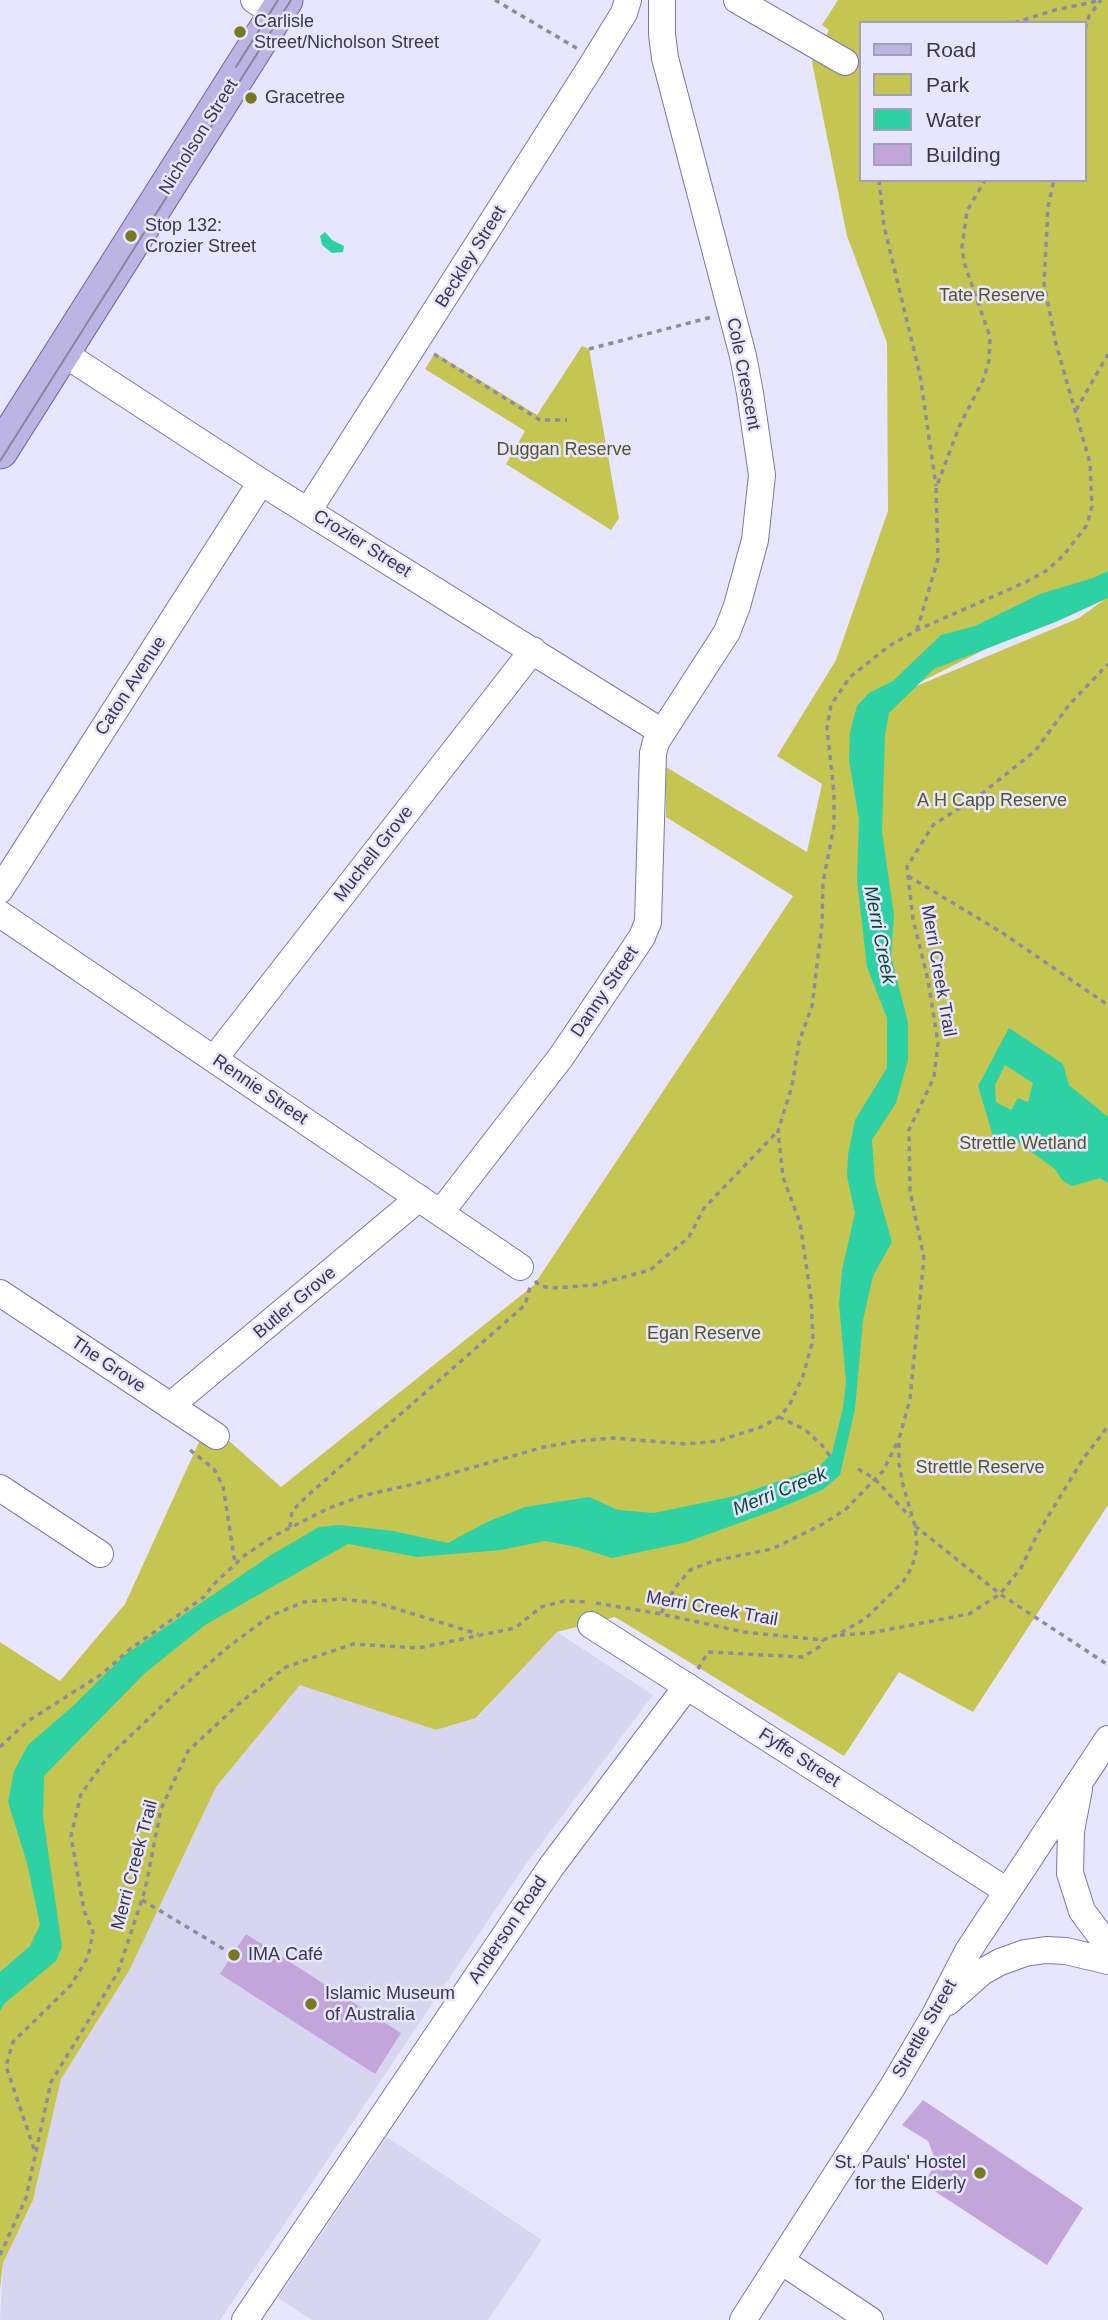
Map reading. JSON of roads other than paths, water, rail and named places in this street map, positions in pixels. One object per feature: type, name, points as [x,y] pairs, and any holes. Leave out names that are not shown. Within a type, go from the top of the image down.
[{"type":"main road","name":"Nicholson Street","points":[[0,452],[63,353],[272,5]]},
{"type":"street","name":"Beckley Street","points":[[308,511],[624,13],[628,0]]},
{"type":"street","name":"Cole Crescent","points":[[662,0],[665,58],[746,370],[762,475],[755,540],[727,632],[662,732]]},
{"type":"street","points":[[737,0],[845,62]]},
{"type":"street","name":"Crozier Street","points":[[63,353],[261,482],[662,732]]},
{"type":"street","name":"Caton Avenue","points":[[0,890],[261,482]]},
{"type":"street","name":"Muchell Grove","points":[[214,1059],[533,650]]},
{"type":"street","name":"Danny Street","points":[[430,1205],[561,1057],[642,937],[648,922],[653,753],[662,732]]},
{"type":"street","name":"Rennie Street","points":[[0,914],[526,1272]]},
{"type":"street","name":"Butler Grove","points":[[170,1406],[430,1205]]},
{"type":"street","name":"The Grove","points":[[0,1293],[216,1436]]},
{"type":"street","points":[[0,1488],[100,1554]]},
{"type":"street","name":"Fyffe Street","points":[[591,1625],[1007,1891]]},
{"type":"street","name":"Anderson Road","points":[[258,2316],[551,1867],[687,1686]]},
{"type":"street","name":"Strettle Street","points":[[743,2320],[893,2085],[968,1951],[1108,1739]]},
{"type":"street","points":[[1082,1777],[1071,1831],[1070,1873],[1082,1911],[1108,1946]]},
{"type":"street","points":[[936,2012],[982,1972],[1025,1953],[1066,1951],[1088,1954],[1108,1961]]},
{"type":"street","points":[[781,2261],[870,2320]]},
{"type":"water","points":[[325,232],[332,240],[344,246],[343,252],[332,253],[322,245],[320,236]]},
{"type":"water","name":"Merri Creek","points":[[1108,571],[1108,598],[1058,621],[934,669],[889,713],[885,735],[882,832],[894,915],[891,956],[908,1022],[908,1060],[896,1103],[872,1140],[875,1182],[892,1242],[873,1276],[863,1320],[855,1409],[840,1475],[824,1489],[778,1509],[687,1542],[612,1558],[545,1541],[501,1550],[417,1557],[348,1544],[205,1625],[145,1673],[44,1776],[43,1816],[62,1947],[56,1961],[5,2003],[0,2011],[0,1972],[30,1946],[40,1925],[27,1863],[8,1802],[14,1771],[28,1745],[125,1655],[271,1555],[319,1527],[340,1525],[393,1531],[448,1543],[487,1522],[525,1507],[589,1497],[618,1510],[654,1513],[735,1496],[818,1468],[832,1453],[843,1408],[846,1381],[839,1304],[842,1270],[855,1213],[847,1176],[848,1155],[855,1120],[887,1068],[887,1018],[867,967],[857,880],[859,820],[849,760],[850,732],[857,706],[869,693],[893,681],[941,635],[975,626],[1040,594]]},
{"type":"water","name":"Strettle Wetland","points":[[1009,1028],[1063,1064],[1069,1085],[1108,1117],[1108,1183],[1100,1178],[1072,1186],[1062,1180],[1055,1169],[1012,1138],[993,1136],[978,1086]],"holes":[[[1005,1065],[1033,1083],[1028,1102],[1018,1098],[1011,1110],[996,1102],[995,1085]]]},
{"type":"tram line","points":[[236,67],[278,0]]},
{"type":"tram line","points":[[0,461],[291,0]]},
{"type":"place","name":"Carlisle Street/Nicholson Street","points":[[240,32]]},
{"type":"place","name":"Gracetree","points":[[251,98]]},
{"type":"place","name":"Stop 132: Crozier Street","points":[[131,236]]},
{"type":"place","name":"IMA Café","points":[[234,1955]]},
{"type":"place","name":"Islamic Museum of Australia","points":[[311,2004]]},
{"type":"place","name":"St. Pauls' Hostel for the Elderly","points":[[980,2173]]},
{"type":"park label","name":"Tate Reserve","points":[[992,296]]},
{"type":"park label","name":"Duggan Reserve","points":[[564,450]]},
{"type":"park label","name":"A H Capp Reserve","points":[[992,801]]},
{"type":"park label","name":"Egan Reserve","points":[[704,1334]]},
{"type":"park label","name":"Strettle Reserve","points":[[980,1468]]}]
